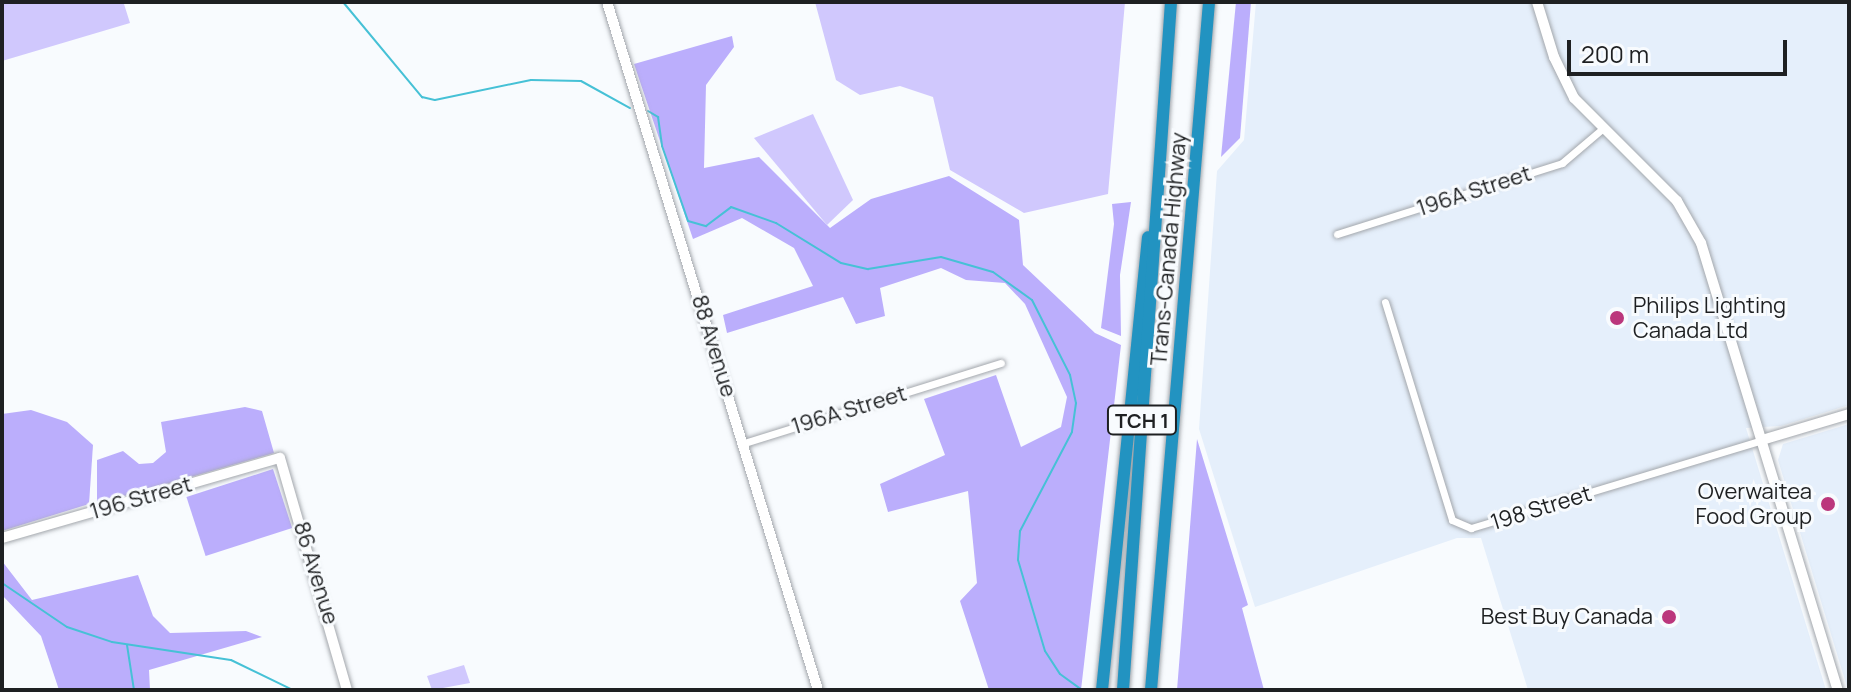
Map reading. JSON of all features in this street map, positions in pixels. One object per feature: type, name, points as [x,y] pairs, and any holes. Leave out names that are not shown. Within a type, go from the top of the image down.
[{"type":"highway","name":"Trans-Canada Highway","points":[[1123,690],[1171,2]]},
{"type":"highway","name":"Trans-Canada Highway","points":[[1151,690],[1209,2]]},
{"type":"highway","points":[[1102,690],[1142,276],[1160,150]]},
{"type":"highway","points":[[1158,690],[1162,567]]},
{"type":"street","name":"88 Avenue","points":[[607,2],[818,690]]},
{"type":"street","points":[[1537,2],[1567,86],[1602,129],[1668,192],[1696,232],[1838,690]]},
{"type":"street","name":"196A Street","points":[[1337,234],[1562,163],[1602,129]]},
{"type":"street","name":"198 Street","points":[[1385,302],[1452,520],[1471,528],[1849,414]]},
{"type":"street","name":"196A Street","points":[[744,443],[1001,363]]},
{"type":"street","name":"196 Street","points":[[2,538],[280,458]]},
{"type":"street","name":"86 Avenue","points":[[280,458],[347,690]]},
{"type":"shaded area","points":[[2,2],[131,2],[124,4],[130,23],[2,61]]},
{"type":"shaded area","points":[[815,2],[1125,2],[1108,194],[1024,213],[950,170],[933,97],[900,86],[860,95],[836,80]]},
{"type":"shaded area","points":[[1236,2],[1251,2],[1240,138],[1221,157]]},
{"type":"shaded area","points":[[1256,2],[1849,2],[1849,405],[1781,426],[1746,428],[1826,690],[1528,690],[1481,538],[1457,538],[1255,607],[1199,429],[1217,171],[1244,140]]},
{"type":"shaded area","points":[[732,36],[734,47],[706,85],[704,168],[759,157],[830,228],[871,199],[949,176],[1019,220],[1023,265],[1095,333],[1121,345],[1081,690],[989,690],[960,601],[977,583],[968,491],[888,512],[880,484],[945,455],[924,399],[996,375],[1021,447],[1061,427],[1067,397],[1025,304],[1005,283],[966,280],[941,268],[880,288],[885,316],[856,324],[843,297],[727,333],[723,315],[813,286],[794,248],[742,218],[693,239],[634,64]]},
{"type":"shaded area","points":[[813,114],[853,200],[827,225],[754,138]]},
{"type":"shaded area","points":[[1131,202],[1120,275],[1121,336],[1101,328],[1114,224],[1112,204]]},
{"type":"shaded area","points":[[245,407],[262,411],[274,453],[97,504],[97,460],[123,451],[139,464],[153,463],[166,452],[161,422]]},
{"type":"shaded area","points":[[31,410],[67,422],[93,445],[89,504],[2,531],[2,414]]},
{"type":"shaded area","points":[[1849,424],[1848,690],[1778,460],[1783,444]]},
{"type":"shaded area","points":[[1197,439],[1248,605],[1242,608],[1264,690],[1177,690]]},
{"type":"shaded area","points":[[273,469],[292,528],[206,556],[186,497]]},
{"type":"shaded area","points":[[2,561],[32,600],[138,575],[153,616],[170,633],[246,631],[262,637],[149,670],[150,690],[59,690],[41,636],[2,595]]},
{"type":"shaded area","points":[[464,665],[470,683],[432,690],[427,676]]},
{"type":"waterway","points":[[343,2],[422,97],[435,100],[531,80],[581,81],[630,108]]},
{"type":"waterway","points":[[648,111],[658,117],[662,146],[688,221],[706,226],[731,207],[776,223],[841,263],[868,269],[941,257],[993,272],[1032,300],[1070,375],[1076,403],[1072,432],[1020,531],[1018,560],[1045,651],[1060,674],[1082,690]]},
{"type":"waterway","points":[[2,115],[2,133]]},
{"type":"waterway","points":[[2,583],[67,627],[112,642],[231,660],[293,690]]},
{"type":"waterway","points":[[127,645],[134,690]]},
{"type":"place","name":"Philips Lighting Canada Ltd","points":[[1617,318]]},
{"type":"place","name":"Overwaitea Food Group","points":[[1828,504]]},
{"type":"place","name":"Best Buy Canada","points":[[1669,617]]}]
